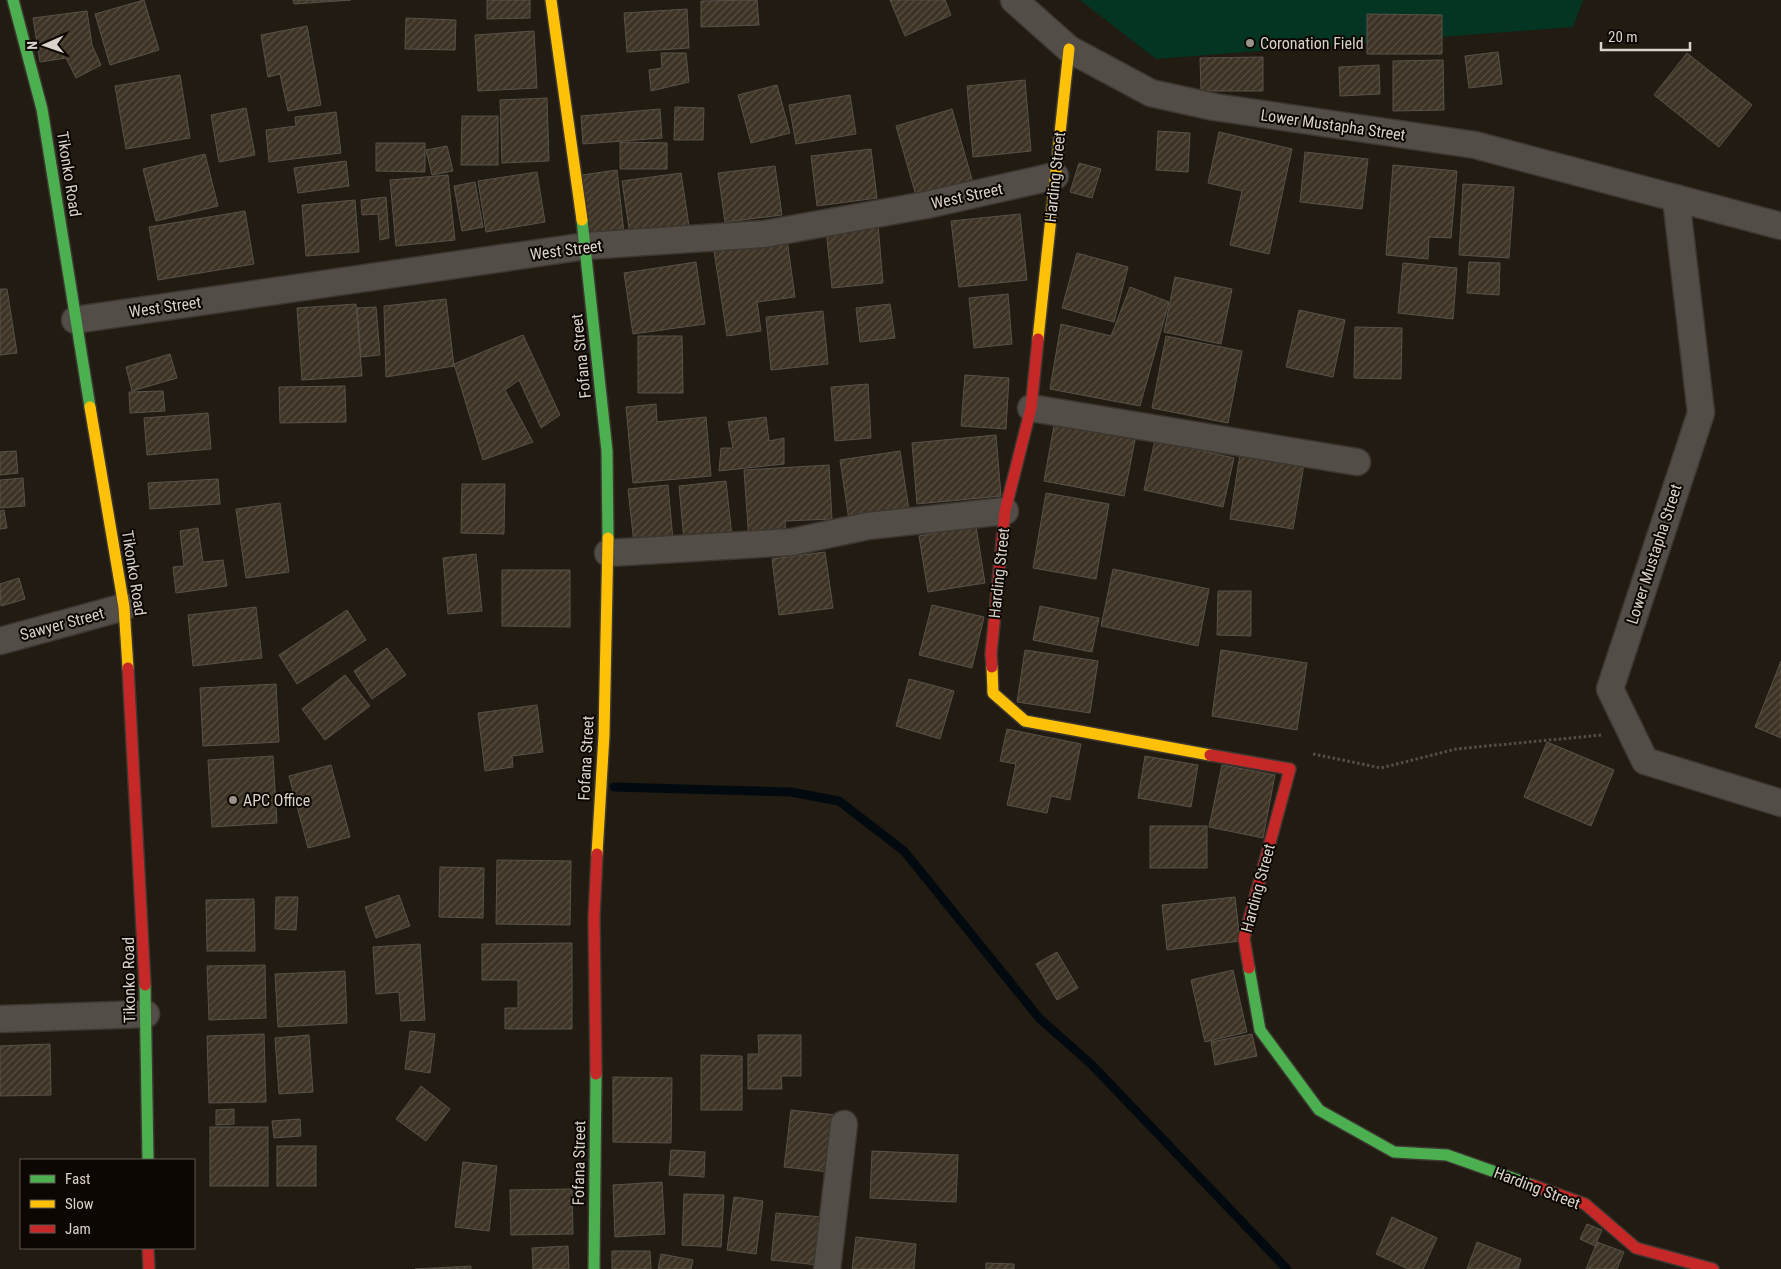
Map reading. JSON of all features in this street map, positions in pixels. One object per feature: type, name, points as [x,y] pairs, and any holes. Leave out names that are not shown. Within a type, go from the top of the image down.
[{"type":"street","name":"Tikonko Road","points":[[13,0],[42,109],[75,320],[124,607],[134,736],[145,956],[148,1159]]},
{"type":"street","name":"Fofana Street","points":[[551,0],[586,248],[607,451],[608,553],[604,735],[594,917],[596,1118],[594,1269]]},
{"type":"street","name":"Lower Mustapha Street","points":[[1014,0],[1069,49],[1151,93],[1214,107],[1475,145],[1781,226]]},
{"type":"street","name":"Harding Street","points":[[1069,49],[1031,408],[1005,511],[991,654],[993,693],[1025,721],[1290,769],[1244,938],[1260,1030],[1319,1110],[1394,1152],[1447,1155],[1585,1204],[1636,1248],[1713,1269]]},
{"type":"street","name":"West Street","points":[[75,320],[586,248],[764,234],[926,205],[1055,176]]},
{"type":"street","name":"Lower Mustapha Street","points":[[1676,198],[1701,413],[1610,689],[1645,761],[1781,803]]},
{"type":"street","points":[[1031,408],[1357,462]]},
{"type":"street","name":"Harding Street","points":[[608,553],[792,542],[868,526],[1005,511]]},
{"type":"street","name":"Sawyer Street","points":[[0,641],[124,607]]},
{"type":"street","points":[[0,1019],[146,1014]]},
{"type":"street","points":[[827,1269],[844,1124]]},
{"type":"street","points":[[148,1249],[149,1269]]},
{"type":"path","points":[[1290,769],[1315,754],[1381,768],[1456,749],[1616,734],[1627,725]]},
{"type":"green space","name":"Coronation Field","points":[[1080,0],[1583,0],[1573,27],[1156,59]]},
{"type":"building","points":[[144,0],[159,50],[110,65],[95,14]]},
{"type":"building","points":[[293,0],[351,0],[294,4]]},
{"type":"building","points":[[487,0],[530,0],[530,18],[487,19]]},
{"type":"building","points":[[757,0],[759,25],[701,27],[701,1]]},
{"type":"building","points":[[890,0],[945,0],[951,15],[905,36]]},
{"type":"building","points":[[687,9],[689,48],[627,52],[624,13]]},
{"type":"building","points":[[87,11],[92,45],[101,65],[76,78],[66,58],[40,62],[33,18]]},
{"type":"building","points":[[1367,14],[1442,15],[1442,54],[1367,54]]},
{"type":"building","points":[[406,18],[456,20],[455,50],[405,49]]},
{"type":"building","points":[[307,26],[321,105],[288,111],[280,74],[268,77],[261,35]]},
{"type":"building","points":[[534,31],[537,88],[478,91],[475,35]]},
{"type":"building","points":[[1498,52],[1502,84],[1469,88],[1465,56]]},
{"type":"building","points":[[661,53],[686,53],[689,82],[651,91],[649,70],[662,68]]},
{"type":"building","points":[[1687,53],[1752,105],[1719,147],[1654,95]]},
{"type":"building","points":[[1263,57],[1263,91],[1201,91],[1200,58]]},
{"type":"building","points":[[1443,60],[1444,110],[1393,111],[1393,61]]},
{"type":"building","points":[[1379,65],[1380,94],[1340,96],[1339,67]]},
{"type":"building","points":[[180,75],[190,138],[126,149],[115,86]]},
{"type":"building","points":[[1025,80],[1031,151],[973,157],[967,86]]},
{"type":"building","points":[[777,85],[790,133],[751,143],[738,95]]},
{"type":"building","points":[[850,95],[856,134],[796,144],[789,105]]},
{"type":"building","points":[[547,98],[549,161],[502,163],[500,100]]},
{"type":"building","points":[[675,107],[704,108],[703,140],[674,140]]},
{"type":"building","points":[[246,108],[255,155],[219,162],[211,115]]},
{"type":"building","points":[[660,109],[662,138],[583,144],[581,116]]},
{"type":"building","points":[[952,109],[973,183],[917,199],[896,126]]},
{"type":"building","points":[[336,112],[341,153],[269,162],[266,130],[296,126],[295,117]]},
{"type":"building","points":[[462,116],[498,116],[498,165],[461,165]]},
{"type":"building","points":[[1158,131],[1190,133],[1188,172],[1156,170]]},
{"type":"building","points":[[1219,132],[1292,149],[1269,254],[1230,245],[1242,191],[1208,183]]},
{"type":"building","points":[[620,142],[667,143],[667,169],[620,169]]},
{"type":"building","points":[[376,143],[425,143],[425,172],[376,171]]},
{"type":"building","points":[[447,146],[453,171],[432,175],[426,150]]},
{"type":"building","points":[[871,149],[877,198],[817,206],[811,156]]},
{"type":"building","points":[[1305,152],[1368,159],[1362,209],[1300,202]]},
{"type":"building","points":[[205,154],[218,206],[156,221],[143,169]]},
{"type":"building","points":[[346,161],[349,186],[298,193],[294,168]]},
{"type":"building","points":[[1079,163],[1101,169],[1092,198],[1070,192]]},
{"type":"building","points":[[1393,165],[1457,171],[1451,238],[1429,237],[1428,259],[1386,255]]},
{"type":"building","points":[[775,166],[782,215],[725,222],[718,173]]},
{"type":"building","points":[[617,170],[624,233],[590,237],[582,175]]},
{"type":"building","points":[[537,172],[545,222],[486,232],[478,181]]},
{"type":"building","points":[[681,173],[689,226],[630,235],[622,181]]},
{"type":"building","points":[[448,175],[455,240],[396,246],[390,180]]},
{"type":"building","points":[[475,182],[483,227],[462,231],[454,186]]},
{"type":"building","points":[[1463,184],[1514,187],[1509,258],[1459,255]]},
{"type":"building","points":[[386,197],[389,238],[380,240],[378,214],[362,215],[361,200]]},
{"type":"building","points":[[355,200],[359,252],[306,256],[302,205]]},
{"type":"building","points":[[245,211],[254,264],[158,280],[149,227]]},
{"type":"building","points":[[1020,214],[1027,280],[959,287],[951,221]]},
{"type":"building","points":[[878,224],[883,283],[832,288],[826,229]]},
{"type":"building","points":[[787,240],[795,297],[757,302],[761,331],[727,336],[714,251]]},
{"type":"building","points":[[1077,253],[1128,267],[1114,322],[1062,308]]},
{"type":"building","points":[[696,262],[705,324],[633,334],[624,273]]},
{"type":"building","points":[[1469,262],[1500,263],[1499,295],[1467,293]]},
{"type":"building","points":[[1403,263],[1457,268],[1453,319],[1398,313]]},
{"type":"building","points":[[1175,277],[1232,289],[1221,344],[1164,332]]},
{"type":"building","points":[[1130,287],[1169,302],[1140,406],[1050,389],[1061,324],[1111,336]]},
{"type":"building","points":[[0,289],[7,289],[17,353],[0,355]]},
{"type":"building","points":[[1008,294],[1012,344],[974,348],[969,298]]},
{"type":"building","points":[[446,299],[454,366],[386,377],[384,306]]},
{"type":"building","points":[[356,304],[362,376],[302,380],[297,308]]},
{"type":"building","points":[[890,304],[895,338],[860,342],[856,308]]},
{"type":"building","points":[[376,307],[380,355],[361,357],[357,308]]},
{"type":"building","points":[[1299,310],[1345,320],[1333,377],[1286,367]]},
{"type":"building","points":[[823,311],[828,364],[771,370],[766,317]]},
{"type":"building","points":[[1355,327],[1402,328],[1401,379],[1354,378]]},
{"type":"building","points":[[523,335],[560,415],[541,428],[519,380],[505,390],[533,442],[483,460],[454,364]]},
{"type":"building","points":[[638,336],[682,336],[683,393],[638,393]]},
{"type":"building","points":[[1166,336],[1242,351],[1228,423],[1152,408]]},
{"type":"building","points":[[170,354],[177,378],[132,391],[126,367]]},
{"type":"building","points":[[965,375],[1009,378],[1006,429],[961,426]]},
{"type":"building","points":[[868,384],[871,438],[835,441],[831,387]]},
{"type":"building","points":[[345,386],[346,422],[280,423],[279,387]]},
{"type":"building","points":[[163,391],[165,411],[130,413],[129,392]]},
{"type":"building","points":[[656,404],[657,422],[706,417],[711,476],[633,483],[626,407]]},
{"type":"building","points":[[208,413],[211,449],[147,455],[144,418]]},
{"type":"building","points":[[766,417],[769,441],[784,438],[784,464],[719,471],[721,448],[733,448],[728,422]]},
{"type":"building","points":[[1055,420],[1136,435],[1124,496],[1044,481]]},
{"type":"building","points":[[996,435],[1001,496],[917,504],[912,443]]},
{"type":"building","points":[[1155,440],[1234,458],[1223,507],[1144,490]]},
{"type":"building","points":[[16,451],[18,473],[0,475],[0,452]]},
{"type":"building","points":[[900,451],[909,510],[849,520],[840,460]]},
{"type":"building","points":[[1240,454],[1304,464],[1293,529],[1230,519]]},
{"type":"building","points":[[829,465],[832,519],[785,521],[786,539],[749,541],[744,470]]},
{"type":"building","points":[[23,478],[25,506],[0,508],[0,480]]},
{"type":"building","points":[[218,479],[220,504],[150,509],[148,483]]},
{"type":"building","points":[[726,481],[732,537],[684,541],[679,486]]},
{"type":"building","points":[[462,484],[505,484],[504,534],[461,533]]},
{"type":"building","points":[[668,485],[673,540],[634,544],[628,489]]},
{"type":"building","points":[[1046,493],[1109,504],[1096,579],[1033,568]]},
{"type":"building","points":[[280,503],[289,572],[246,578],[236,509]]},
{"type":"building","points":[[4,510],[7,528],[0,529],[0,511]]},
{"type":"building","points":[[976,526],[985,583],[928,592],[919,536]]},
{"type":"building","points":[[198,528],[203,562],[223,560],[227,586],[176,593],[173,567],[184,566],[180,531]]},
{"type":"building","points":[[825,552],[833,608],[779,615],[772,559]]},
{"type":"building","points":[[476,554],[482,611],[448,614],[443,558]]},
{"type":"building","points":[[1113,569],[1209,589],[1198,646],[1101,626]]},
{"type":"building","points":[[502,570],[570,570],[570,627],[502,626]]},
{"type":"building","points":[[19,578],[25,599],[1,606],[0,584]]},
{"type":"building","points":[[1218,591],[1251,591],[1251,636],[1217,635]]},
{"type":"building","points":[[932,605],[984,617],[972,668],[919,655]]},
{"type":"building","points":[[1040,606],[1099,618],[1092,652],[1033,640]]},
{"type":"building","points":[[256,607],[262,658],[193,666],[188,615]]},
{"type":"building","points":[[347,610],[366,640],[297,684],[279,655]]},
{"type":"building","points":[[387,648],[406,675],[372,699],[354,671]]},
{"type":"building","points":[[1025,650],[1098,661],[1090,713],[1017,702]]},
{"type":"building","points":[[1221,650],[1307,663],[1297,730],[1212,716]]},
{"type":"building","points":[[1781,661],[1781,738],[1755,727]]},
{"type":"building","points":[[345,675],[370,706],[325,740],[302,709]]},
{"type":"building","points":[[909,679],[954,691],[940,739],[896,726]]},
{"type":"building","points":[[276,684],[279,742],[203,746],[200,688]]},
{"type":"building","points":[[537,705],[543,752],[512,756],[513,767],[485,771],[478,713]]},
{"type":"building","points":[[1007,729],[1081,744],[1070,800],[1051,796],[1047,813],[1007,805],[1016,764],[1000,761]]},
{"type":"building","points":[[1547,742],[1614,770],[1591,826],[1524,797]]},
{"type":"building","points":[[273,756],[277,823],[212,827],[208,760]]},
{"type":"building","points":[[1145,756],[1198,765],[1191,807],[1138,798]]},
{"type":"building","points":[[331,765],[350,837],[308,848],[289,776]]},
{"type":"building","points":[[1222,765],[1275,775],[1263,838],[1209,827]]},
{"type":"building","points":[[1150,826],[1207,826],[1207,868],[1150,868]]},
{"type":"building","points":[[497,860],[571,861],[570,925],[496,924]]},
{"type":"building","points":[[440,867],[484,868],[483,918],[439,917]]},
{"type":"building","points":[[399,895],[410,926],[376,938],[365,907]]},
{"type":"building","points":[[276,897],[298,897],[296,930],[275,929]]},
{"type":"building","points":[[1235,897],[1240,941],[1167,950],[1162,905]]},
{"type":"building","points":[[254,899],[255,951],[207,951],[206,900]]},
{"type":"building","points":[[572,943],[572,1029],[505,1029],[505,1008],[518,1008],[518,980],[482,980],[482,944]]},
{"type":"building","points":[[420,944],[425,1020],[401,1021],[399,992],[376,994],[373,947]]},
{"type":"building","points":[[1057,952],[1078,988],[1057,1000],[1036,964]]},
{"type":"building","points":[[265,965],[266,1018],[209,1020],[207,966]]},
{"type":"building","points":[[1233,970],[1247,1032],[1205,1042],[1191,980]]},
{"type":"building","points":[[345,971],[347,1023],[278,1027],[275,974]]},
{"type":"building","points":[[410,1031],[435,1034],[430,1073],[405,1069]]},
{"type":"building","points":[[264,1034],[266,1102],[209,1103],[207,1036]]},
{"type":"building","points":[[1252,1034],[1257,1056],[1215,1065],[1211,1042]]},
{"type":"building","points":[[309,1035],[313,1092],[279,1094],[275,1038]]},
{"type":"building","points":[[758,1035],[801,1035],[801,1076],[781,1076],[782,1089],[748,1089],[748,1054],[759,1054]]},
{"type":"building","points":[[50,1044],[51,1095],[0,1096],[0,1046]]},
{"type":"building","points":[[701,1055],[742,1056],[742,1110],[701,1110]]},
{"type":"building","points":[[613,1077],[672,1078],[671,1143],[613,1142]]},
{"type":"building","points":[[421,1086],[450,1109],[426,1141],[396,1119]]},
{"type":"building","points":[[234,1109],[234,1124],[216,1125],[216,1110]]},
{"type":"building","points":[[791,1110],[836,1115],[829,1172],[784,1167]]},
{"type":"building","points":[[300,1119],[301,1136],[274,1138],[272,1121]]},
{"type":"building","points":[[210,1127],[268,1127],[268,1186],[210,1186]]},
{"type":"building","points":[[277,1146],[316,1146],[316,1186],[277,1186]]},
{"type":"building","points":[[671,1150],[705,1152],[704,1177],[669,1175]]},
{"type":"building","points":[[872,1151],[958,1155],[956,1202],[870,1198]]},
{"type":"building","points":[[463,1162],[497,1166],[489,1231],[455,1227]]},
{"type":"building","points":[[662,1182],[665,1234],[615,1237],[613,1185]]},
{"type":"building","points":[[572,1189],[573,1234],[511,1235],[510,1190]]},
{"type":"building","points":[[684,1194],[724,1195],[721,1247],[682,1245]]},
{"type":"building","points":[[734,1197],[763,1201],[756,1254],[727,1250]]},
{"type":"building","points":[[776,1213],[823,1217],[818,1265],[771,1260]]},
{"type":"building","points":[[1392,1217],[1437,1238],[1423,1269],[1408,1269],[1376,1254]]},
{"type":"building","points":[[1587,1224],[1602,1230],[1595,1246],[1580,1239]]},
{"type":"building","points":[[856,1237],[916,1244],[914,1269],[852,1269]]},
{"type":"building","points":[[1477,1242],[1521,1259],[1518,1269],[1467,1269]]},
{"type":"building","points":[[1597,1242],[1624,1252],[1617,1269],[1586,1269]]},
{"type":"building","points":[[568,1246],[569,1269],[533,1269],[532,1248]]},
{"type":"building","points":[[612,1251],[650,1251],[651,1269],[612,1269]]},
{"type":"building","points":[[661,1254],[693,1260],[691,1269],[658,1269]]},
{"type":"building","points":[[986,1263],[1014,1264],[1014,1269],[986,1269]]},
{"type":"building","points":[[471,1266],[471,1269],[415,1269]]},
{"type":"waterway","points":[[614,787],[791,792],[839,801],[904,851],[1040,1019],[1091,1064],[1287,1269]]},
{"type":"traffic: fast","points":[[13,0],[42,109],[90,407]]},
{"type":"traffic: fast","points":[[582,220],[607,451],[608,538]]},
{"type":"traffic: fast","points":[[1249,968],[1260,1030],[1319,1110],[1394,1152],[1447,1155],[1532,1185]]},
{"type":"traffic: fast","points":[[145,985],[148,1159]]},
{"type":"traffic: fast","points":[[594,1269],[596,1074]]},
{"type":"traffic: slow","points":[[551,0],[582,220]]},
{"type":"traffic: slow","points":[[1038,339],[1069,49]]},
{"type":"traffic: slow","points":[[90,407],[124,607],[128,668]]},
{"type":"traffic: slow","points":[[597,854],[604,735],[608,538]]},
{"type":"traffic: slow","points":[[992,667],[993,693],[1025,721],[1210,755]]},
{"type":"traffic: jam","points":[[992,667],[991,654],[1005,511],[1031,408],[1038,339]]},
{"type":"traffic: jam","points":[[128,668],[145,985]]},
{"type":"traffic: jam","points":[[1210,755],[1290,769],[1244,938],[1249,968]]},
{"type":"traffic: jam","points":[[596,1074],[594,917],[597,854]]},
{"type":"traffic: jam","points":[[1532,1185],[1585,1204],[1636,1248],[1713,1269]]},
{"type":"traffic: jam","points":[[148,1249],[149,1269]]},
{"type":"place","name":"Coronation Field","points":[[1250,43]]},
{"type":"place","name":"APC Office","points":[[233,800]]}]
